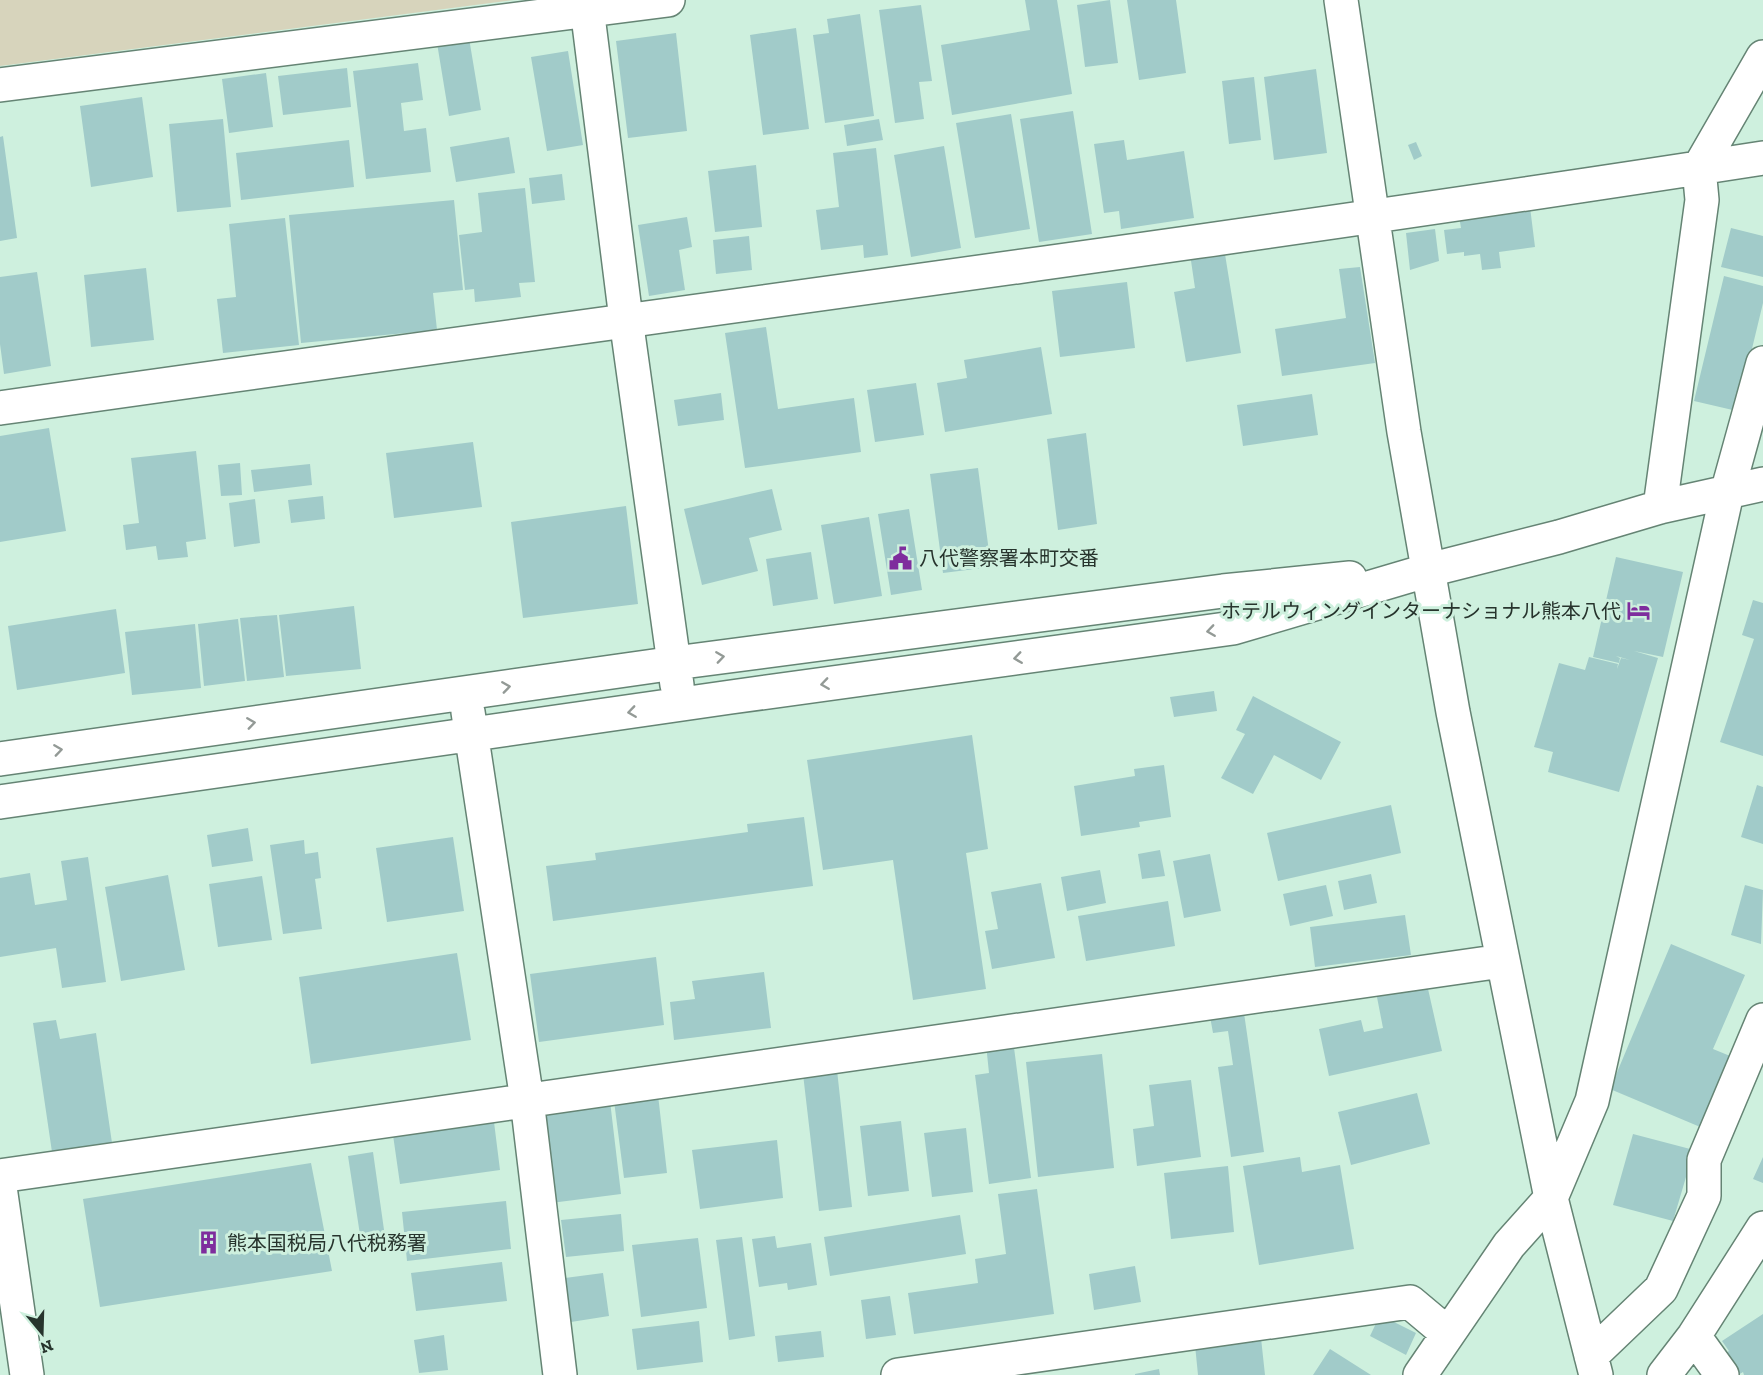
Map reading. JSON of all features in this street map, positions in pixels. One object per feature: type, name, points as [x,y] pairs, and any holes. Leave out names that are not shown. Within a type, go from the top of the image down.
[{"type":"street","points":[[0,85],[587,6],[668,0]]},
{"type":"street","points":[[1341,0],[1404,432],[1453,712],[1551,1198],[1594,1365]]},
{"type":"street","points":[[587,6],[626,319],[675,663],[678,705]]},
{"type":"street","points":[[1660,507],[1702,200],[1699,168],[1763,57]]},
{"type":"street","points":[[0,408],[626,319],[1372,218],[1763,158]]},
{"type":"street","points":[[1420,1375],[1509,1245],[1551,1198],[1592,1101],[1727,494],[1763,363]]},
{"type":"street","points":[[0,802],[1233,628],[1429,570],[1559,537],[1660,507],[1727,494],[1763,484]]},
{"type":"street","points":[[0,759],[675,663],[1223,591],[1429,570]]},
{"type":"street","points":[[464,693],[527,1100],[560,1375]]},
{"type":"street","points":[[0,1176],[1502,961]]},
{"type":"street","points":[[1594,1365],[1661,1289],[1704,1196],[1704,1160],[1763,1020]]},
{"type":"street","points":[[0,1187],[27,1375]]},
{"type":"street","points":[[1664,1375],[1694,1336],[1763,1228]]},
{"type":"street","points":[[898,1375],[1410,1302],[1447,1333]]},
{"type":"street","points":[[1694,1336],[1722,1375]]},
{"type":"shaded area","points":[[0,0],[514,0],[0,66]]},
{"type":"building","points":[[1025,0],[1057,0],[1072,94],[952,115],[941,45],[1030,30]]},
{"type":"building","points":[[1110,0],[1118,63],[1085,67],[1077,5]]},
{"type":"building","points":[[1127,0],[1176,0],[1186,73],[1139,80]]},
{"type":"building","points":[[921,5],[932,81],[919,82],[924,119],[895,123],[879,10]]},
{"type":"building","points":[[860,14],[874,116],[825,123],[813,35],[829,33],[827,19]]},
{"type":"building","points":[[796,28],[809,129],[763,135],[750,35]]},
{"type":"building","points":[[676,33],[687,131],[628,138],[616,41]]},
{"type":"building","points":[[469,38],[481,110],[449,116],[437,43]]},
{"type":"building","points":[[568,51],[583,145],[547,151],[531,57]]},
{"type":"building","points":[[418,63],[423,100],[401,103],[404,131],[426,128],[431,172],[366,179],[353,71]]},
{"type":"building","points":[[347,68],[351,107],[283,115],[278,76]]},
{"type":"building","points":[[1316,69],[1327,153],[1274,160],[1264,77]]},
{"type":"building","points":[[266,73],[273,127],[229,133],[222,79]]},
{"type":"building","points":[[1254,77],[1261,140],[1229,144],[1222,81]]},
{"type":"building","points":[[142,97],[153,177],[91,187],[80,106]]},
{"type":"building","points":[[1073,111],[1092,234],[1039,242],[1020,119]]},
{"type":"building","points":[[1011,114],[1030,229],[975,238],[956,123]]},
{"type":"building","points":[[223,119],[231,207],[177,212],[169,124]]},
{"type":"building","points":[[879,119],[883,140],[847,146],[844,125]]},
{"type":"building","points":[[3,136],[17,238],[0,241],[0,137]]},
{"type":"building","points":[[509,137],[515,173],[456,182],[450,147]]},
{"type":"building","points":[[349,140],[354,187],[241,200],[236,153]]},
{"type":"building","points":[[1124,140],[1127,160],[1184,151],[1194,218],[1121,229],[1119,211],[1104,213],[1094,144]]},
{"type":"building","points":[[1416,142],[1422,156],[1414,160],[1408,145]]},
{"type":"building","points":[[944,146],[961,248],[911,257],[894,155]]},
{"type":"building","points":[[876,148],[888,255],[864,258],[863,245],[821,250],[816,210],[839,207],[833,153]]},
{"type":"building","points":[[756,165],[762,227],[715,232],[708,171]]},
{"type":"building","points":[[562,174],[565,200],[532,204],[529,178]]},
{"type":"building","points":[[525,188],[535,282],[519,283],[521,297],[475,302],[474,289],[465,290],[459,235],[482,232],[478,193]]},
{"type":"building","points":[[454,200],[463,290],[433,293],[437,330],[301,343],[289,215]]},
{"type":"building","points":[[1530,207],[1535,247],[1499,252],[1501,268],[1482,270],[1480,254],[1464,256],[1464,252],[1447,254],[1444,230],[1461,228],[1459,216]]},
{"type":"building","points":[[687,217],[692,247],[679,250],[685,290],[649,296],[638,225]]},
{"type":"building","points":[[285,218],[299,345],[223,353],[217,299],[236,297],[229,224]]},
{"type":"building","points":[[1731,228],[1763,236],[1763,277],[1721,267]]},
{"type":"building","points":[[1435,229],[1439,261],[1410,270],[1406,233]]},
{"type":"building","points":[[749,236],[752,270],[716,274],[713,240]]},
{"type":"building","points":[[1224,248],[1241,353],[1186,362],[1174,292],[1195,288],[1190,254]]},
{"type":"building","points":[[1360,267],[1375,363],[1282,376],[1275,329],[1346,318],[1339,269]]},
{"type":"building","points":[[146,268],[154,340],[91,347],[84,275]]},
{"type":"building","points":[[37,272],[51,366],[4,374],[0,344],[0,277]]},
{"type":"building","points":[[1724,276],[1763,286],[1763,303],[1737,411],[1694,401]]},
{"type":"building","points":[[1127,282],[1135,348],[1060,357],[1052,291]]},
{"type":"building","points":[[766,327],[778,409],[854,398],[861,452],[745,468],[725,333]]},
{"type":"building","points":[[1041,347],[1052,414],[945,432],[937,383],[967,378],[964,360]]},
{"type":"building","points":[[916,383],[924,435],[875,442],[867,390]]},
{"type":"building","points":[[721,393],[724,420],[678,426],[674,400]]},
{"type":"building","points":[[1312,394],[1318,435],[1243,446],[1237,405]]},
{"type":"building","points":[[49,428],[66,531],[0,542],[0,436]]},
{"type":"building","points":[[1086,433],[1097,524],[1058,530],[1047,439]]},
{"type":"building","points":[[473,442],[482,507],[394,518],[386,453]]},
{"type":"building","points":[[196,451],[206,539],[186,542],[188,557],[158,560],[156,546],[126,550],[123,525],[139,523],[131,458]]},
{"type":"building","points":[[240,463],[242,495],[221,496],[218,465]]},
{"type":"building","points":[[310,464],[312,485],[254,492],[251,470]]},
{"type":"building","points":[[978,468],[991,567],[943,573],[930,474]]},
{"type":"building","points":[[772,489],[782,530],[749,538],[758,571],[702,585],[684,509]]},
{"type":"building","points":[[323,496],[325,519],[291,523],[288,500]]},
{"type":"building","points":[[255,499],[260,543],[234,547],[229,503]]},
{"type":"building","points":[[626,506],[638,604],[523,618],[511,522]]},
{"type":"building","points":[[909,509],[922,590],[891,595],[878,514]]},
{"type":"building","points":[[869,517],[882,596],[834,604],[821,525]]},
{"type":"building","points":[[811,552],[818,599],[773,606],[766,559]]},
{"type":"building","points":[[1616,557],[1683,572],[1663,657],[1634,651],[1658,658],[1619,792],[1548,772],[1553,752],[1534,747],[1559,663],[1585,670],[1589,657],[1618,664],[1617,669],[1621,658],[1630,660],[1616,656],[1620,658],[1619,663],[1593,657]]},
{"type":"building","points":[[1753,600],[1763,603],[1763,756],[1720,742],[1754,639],[1742,635]]},
{"type":"building","points":[[354,606],[361,669],[286,676],[279,615]]},
{"type":"building","points":[[116,609],[125,673],[17,690],[8,626]]},
{"type":"building","points":[[277,615],[284,677],[247,681],[240,618]]},
{"type":"building","points":[[238,619],[245,681],[204,686],[198,624]]},
{"type":"building","points":[[195,624],[201,688],[132,695],[125,632]]},
{"type":"building","points":[[1214,691],[1217,711],[1174,717],[1170,697]]},
{"type":"building","points":[[1253,696],[1341,742],[1321,780],[1274,755],[1253,794],[1221,778],[1245,734],[1236,730]]},
{"type":"building","points":[[972,735],[988,849],[966,853],[986,989],[913,1000],[893,860],[823,870],[807,760]]},
{"type":"building","points":[[1164,765],[1171,817],[1139,822],[1140,827],[1081,836],[1074,786],[1135,776],[1134,769]]},
{"type":"building","points":[[1757,785],[1763,787],[1763,844],[1741,837]]},
{"type":"building","points":[[1391,805],[1401,853],[1278,881],[1267,833]]},
{"type":"building","points":[[804,817],[813,886],[553,921],[546,866],[596,860],[595,853],[748,832],[747,824]]},
{"type":"building","points":[[248,828],[253,861],[212,867],[207,835]]},
{"type":"building","points":[[453,837],[464,911],[387,922],[376,848]]},
{"type":"building","points":[[304,840],[305,854],[318,852],[321,878],[315,879],[322,929],[283,934],[270,845]]},
{"type":"building","points":[[1160,850],[1165,876],[1142,879],[1138,854]]},
{"type":"building","points":[[1210,854],[1221,911],[1184,918],[1173,861]]},
{"type":"building","points":[[88,857],[106,982],[62,988],[56,948],[0,957],[0,878],[30,873],[35,905],[67,900],[61,861]]},
{"type":"building","points":[[1100,870],[1106,903],[1067,911],[1061,877]]},
{"type":"building","points":[[1371,874],[1377,903],[1344,910],[1338,881]]},
{"type":"building","points":[[168,875],[185,970],[121,981],[105,887]]},
{"type":"building","points":[[262,876],[272,940],[218,947],[209,884]]},
{"type":"building","points":[[1041,883],[1055,958],[992,969],[985,931],[998,929],[991,892]]},
{"type":"building","points":[[1326,885],[1333,916],[1290,926],[1283,894]]},
{"type":"building","points":[[1745,885],[1763,890],[1761,944],[1731,935]]},
{"type":"building","points":[[1168,901],[1175,946],[1086,961],[1078,916]]},
{"type":"building","points":[[1405,915],[1411,955],[1315,967],[1310,927]]},
{"type":"building","points":[[1671,944],[1745,975],[1713,1049],[1735,1058],[1705,1129],[1610,1089]]},
{"type":"building","points":[[457,953],[471,1040],[311,1064],[299,977]]},
{"type":"building","points":[[656,957],[664,1025],[539,1042],[530,974]]},
{"type":"building","points":[[764,972],[771,1028],[674,1040],[670,1002],[695,999],[692,981]]},
{"type":"building","points":[[1426,980],[1442,1051],[1329,1076],[1319,1029],[1361,1020],[1364,1032],[1383,1028],[1376,992]]},
{"type":"building","points":[[1243,1006],[1264,1152],[1231,1157],[1218,1067],[1233,1065],[1228,1031],[1213,1033],[1209,1011]]},
{"type":"building","points":[[56,1020],[60,1039],[96,1033],[112,1143],[52,1152],[33,1023]]},
{"type":"building","points":[[1013,1040],[1031,1178],[989,1184],[975,1075],[989,1073],[986,1044]]},
{"type":"building","points":[[1102,1054],[1114,1168],[1038,1177],[1026,1062]]},
{"type":"building","points":[[837,1070],[852,1207],[819,1211],[803,1074]]},
{"type":"building","points":[[1191,1080],[1201,1157],[1137,1166],[1133,1129],[1154,1126],[1149,1085]]},
{"type":"building","points":[[1417,1093],[1430,1144],[1351,1165],[1338,1112]]},
{"type":"building","points":[[658,1095],[667,1173],[624,1178],[614,1101]]},
{"type":"building","points":[[610,1101],[621,1194],[551,1203],[540,1109]]},
{"type":"building","points":[[901,1121],[909,1191],[868,1196],[860,1126]]},
{"type":"building","points":[[494,1122],[500,1170],[400,1184],[393,1135]]},
{"type":"building","points":[[966,1128],[973,1192],[932,1197],[924,1133]]},
{"type":"building","points":[[1633,1134],[1694,1150],[1673,1221],[1613,1205]]},
{"type":"building","points":[[777,1140],[783,1198],[700,1209],[692,1150]]},
{"type":"building","points":[[373,1152],[386,1244],[362,1248],[348,1156]]},
{"type":"building","points":[[1300,1157],[1302,1172],[1340,1165],[1354,1249],[1259,1265],[1243,1166]]},
{"type":"building","points":[[1763,1157],[1763,1183],[1753,1179]]},
{"type":"building","name":"熊本国税局八代税務署","points":[[311,1163],[332,1271],[100,1307],[83,1199]]},
{"type":"building","points":[[1228,1166],[1234,1232],[1171,1239],[1164,1173]]},
{"type":"building","points":[[1037,1189],[1054,1314],[914,1334],[908,1293],[978,1283],[975,1259],[1006,1254],[998,1194]]},
{"type":"building","points":[[506,1201],[511,1249],[407,1261],[402,1212]]},
{"type":"building","points":[[621,1214],[624,1251],[566,1257],[561,1220]]},
{"type":"building","points":[[960,1215],[966,1254],[830,1276],[824,1237]]},
{"type":"building","points":[[775,1236],[777,1248],[811,1243],[817,1285],[788,1290],[787,1283],[759,1287],[752,1239]]},
{"type":"building","points":[[742,1237],[755,1336],[729,1340],[716,1240]]},
{"type":"building","points":[[698,1238],[707,1308],[641,1317],[632,1245]]},
{"type":"building","points":[[502,1262],[507,1301],[416,1311],[411,1273]]},
{"type":"building","points":[[1135,1266],[1141,1302],[1094,1310],[1089,1274]]},
{"type":"building","points":[[603,1273],[609,1316],[571,1322],[565,1278]]},
{"type":"building","points":[[890,1296],[896,1335],[866,1339],[861,1300]]},
{"type":"building","points":[[1763,1314],[1763,1375],[1744,1375],[1743,1372],[1738,1375],[1718,1358],[1729,1351],[1722,1341]]},
{"type":"building","points":[[1380,1315],[1416,1333],[1406,1355],[1370,1336]]},
{"type":"building","points":[[699,1321],[703,1362],[637,1370],[632,1329]]},
{"type":"building","points":[[821,1331],[824,1357],[778,1362],[775,1336]]},
{"type":"building","points":[[444,1335],[448,1370],[419,1373],[414,1340]]},
{"type":"building","points":[[1261,1338],[1265,1375],[1198,1375],[1195,1345]]},
{"type":"building","points":[[1330,1349],[1371,1375],[1313,1375]]},
{"type":"building","points":[[1159,1369],[1160,1375],[1135,1375],[1135,1374]]},
{"type":"place","name":"八代警察署本町交番","points":[[901,558]]},
{"type":"place","name":"ホテルウィングインターナショナル熊本八代","points":[[1639,611]]},
{"type":"place","name":"熊本国税局八代税務署","points":[[209,1243]]}]
